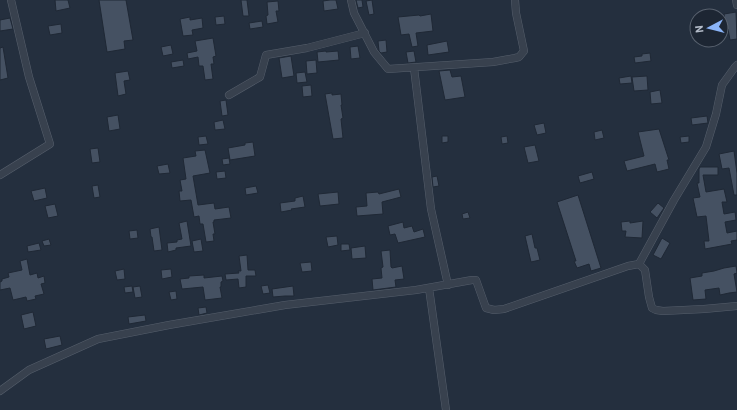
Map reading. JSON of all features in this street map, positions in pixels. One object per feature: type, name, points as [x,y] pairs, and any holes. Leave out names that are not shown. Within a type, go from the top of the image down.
[{"type":"street","points":[[0,175],[50,144],[29,77],[11,0]]},
{"type":"street","points":[[351,0],[354,13],[374,52],[388,69],[493,62],[519,56],[524,52],[516,13],[515,0]]},
{"type":"street","points":[[736,0],[737,6]]},
{"type":"street","points":[[229,95],[260,77],[266,55],[307,48],[365,33]]},
{"type":"street","points":[[639,264],[674,200],[706,147],[716,114],[722,85],[737,66]]},
{"type":"street","points":[[414,68],[431,209],[448,285]]},
{"type":"street","points":[[0,391],[29,370],[98,340],[169,325],[285,305],[429,288],[472,280],[476,280],[486,308],[494,310],[504,309],[628,266],[639,264]]},
{"type":"street","points":[[639,264],[645,270],[652,308],[656,310],[704,309],[737,306]]},
{"type":"street","points":[[429,288],[446,410]]},
{"type":"building","points":[[55,0],[68,0],[70,8],[56,11]]},
{"type":"building","points":[[99,0],[126,0],[133,40],[124,41],[125,49],[107,52]]},
{"type":"building","points":[[241,0],[247,0],[249,16],[243,16]]},
{"type":"building","points":[[336,0],[338,9],[324,11],[323,1]]},
{"type":"building","points":[[356,0],[362,0],[363,7],[358,8]]},
{"type":"building","points":[[372,0],[374,14],[369,15],[366,1]]},
{"type":"building","points":[[278,1],[279,11],[276,11],[278,22],[267,24],[267,2]]},
{"type":"building","points":[[736,12],[737,39],[730,40],[729,13]]},
{"type":"building","points":[[431,14],[433,31],[416,33],[418,46],[412,47],[409,34],[401,35],[398,17]]},
{"type":"building","points":[[224,16],[225,24],[216,25],[215,17]]},
{"type":"building","points":[[190,17],[190,20],[202,18],[203,28],[192,30],[193,35],[183,36],[180,19]]},
{"type":"building","points":[[10,18],[13,29],[0,31],[0,20]]},
{"type":"building","points":[[262,21],[263,27],[250,29],[249,23]]},
{"type":"building","points":[[61,24],[62,33],[50,35],[48,26]]},
{"type":"building","points":[[213,38],[216,56],[213,57],[214,64],[211,64],[213,79],[205,80],[203,66],[199,66],[198,57],[188,59],[187,53],[197,51],[195,41]]},
{"type":"building","points":[[386,40],[387,52],[381,53],[379,51],[378,41]]},
{"type":"building","points":[[447,41],[449,52],[428,55],[427,45]]},
{"type":"building","points":[[171,45],[173,54],[163,56],[161,47]]},
{"type":"building","points":[[358,46],[360,58],[351,59],[350,47]]},
{"type":"building","points":[[3,47],[8,78],[0,80],[0,48]]},
{"type":"building","points":[[338,51],[339,60],[318,62],[317,52]]},
{"type":"building","points":[[414,51],[416,62],[408,63],[406,52]]},
{"type":"building","points":[[650,53],[651,61],[635,63],[634,57]]},
{"type":"building","points":[[291,56],[294,76],[282,78],[279,58]]},
{"type":"building","points":[[183,60],[184,66],[172,68],[171,62]]},
{"type":"building","points":[[316,60],[317,73],[307,74],[306,61]]},
{"type":"building","points":[[450,70],[452,77],[461,76],[465,97],[445,100],[439,71]]},
{"type":"building","points":[[128,71],[130,80],[124,81],[126,94],[118,96],[115,73]]},
{"type":"building","points":[[305,72],[307,82],[297,83],[296,73]]},
{"type":"building","points":[[631,76],[632,83],[620,84],[619,78]]},
{"type":"building","points":[[647,76],[648,90],[634,91],[632,77]]},
{"type":"building","points":[[311,85],[312,96],[303,97],[302,86]]},
{"type":"building","points":[[660,90],[662,103],[651,104],[650,92]]},
{"type":"building","points":[[332,93],[332,95],[341,94],[343,138],[333,139],[325,94]]},
{"type":"building","points":[[226,100],[228,115],[222,116],[220,101]]},
{"type":"building","points":[[118,115],[120,129],[109,131],[107,117]]},
{"type":"building","points":[[707,116],[708,123],[692,125],[691,118]]},
{"type":"building","points":[[223,120],[225,129],[215,130],[214,122]]},
{"type":"building","points":[[544,123],[546,133],[537,135],[534,125]]},
{"type":"building","points":[[659,129],[669,160],[667,160],[669,169],[657,172],[655,164],[627,171],[624,161],[644,156],[638,132]]},
{"type":"building","points":[[602,130],[604,138],[595,140],[594,132]]},
{"type":"building","points":[[206,136],[208,144],[199,145],[198,137]]},
{"type":"building","points":[[442,136],[448,136],[448,142],[442,143]]},
{"type":"building","points":[[507,136],[508,143],[502,144],[501,137]]},
{"type":"building","points":[[689,136],[689,142],[681,143],[680,137]]},
{"type":"building","points":[[253,142],[255,156],[230,160],[228,148]]},
{"type":"building","points":[[535,145],[539,161],[528,163],[524,147]]},
{"type":"building","points":[[98,148],[100,162],[92,163],[90,149]]},
{"type":"building","points":[[205,150],[210,173],[193,176],[198,205],[214,203],[215,209],[229,207],[231,218],[214,220],[214,241],[206,242],[203,224],[200,224],[199,216],[194,217],[191,200],[180,201],[179,191],[182,191],[180,180],[186,179],[183,158],[196,156],[195,151]]},
{"type":"building","points":[[734,151],[737,173],[737,195],[734,195],[729,168],[722,169],[719,154]]},
{"type":"building","points":[[229,158],[230,164],[223,165],[222,159]]},
{"type":"building","points":[[168,164],[170,173],[159,174],[157,166]]},
{"type":"building","points":[[700,167],[718,167],[718,175],[703,175],[706,192],[724,189],[727,202],[722,202],[724,214],[735,212],[736,220],[725,222],[727,233],[737,231],[737,240],[731,241],[732,244],[705,249],[704,241],[709,241],[706,216],[697,217],[693,198],[700,197],[697,183],[699,183]]},
{"type":"building","points":[[225,171],[226,178],[217,179],[216,172]]},
{"type":"building","points":[[592,172],[594,179],[580,183],[578,176]]},
{"type":"building","points":[[437,176],[439,186],[433,187],[432,177]]},
{"type":"building","points":[[98,185],[100,197],[94,198],[92,186]]},
{"type":"building","points":[[256,186],[258,193],[246,195],[245,188]]},
{"type":"building","points":[[45,188],[47,198],[34,201],[31,191]]},
{"type":"building","points":[[399,189],[401,197],[382,202],[383,214],[357,216],[356,207],[367,206],[366,193],[378,192],[379,194]]},
{"type":"building","points":[[338,192],[339,204],[320,206],[318,194]]},
{"type":"building","points":[[578,195],[601,268],[591,271],[589,264],[577,268],[557,202]]},
{"type":"building","points":[[303,196],[305,207],[281,212],[280,203],[295,201],[295,198]]},
{"type":"building","points":[[658,203],[664,208],[657,218],[650,212]]},
{"type":"building","points":[[55,204],[58,216],[48,218],[45,206]]},
{"type":"building","points":[[468,212],[470,218],[463,219],[462,214]]},
{"type":"building","points":[[187,221],[191,246],[176,248],[176,250],[168,252],[167,243],[177,242],[177,240],[182,239],[179,223]]},
{"type":"building","points":[[630,221],[630,223],[643,221],[642,238],[625,237],[626,231],[622,231],[621,222]]},
{"type":"building","points":[[403,222],[404,228],[412,226],[414,232],[423,229],[425,237],[398,243],[395,234],[390,235],[388,226]]},
{"type":"building","points":[[159,227],[162,250],[154,251],[150,229]]},
{"type":"building","points":[[137,230],[138,238],[130,239],[129,231]]},
{"type":"building","points":[[532,234],[535,248],[537,248],[540,260],[531,262],[525,236]]},
{"type":"building","points":[[337,236],[338,245],[328,247],[326,237]]},
{"type":"building","points":[[662,238],[670,243],[661,259],[653,255]]},
{"type":"building","points":[[49,239],[51,245],[44,246],[42,241]]},
{"type":"building","points":[[201,239],[203,251],[194,252],[192,241]]},
{"type":"building","points":[[39,243],[41,250],[28,252],[27,246]]},
{"type":"building","points":[[341,244],[349,244],[350,250],[341,251]]},
{"type":"building","points":[[365,246],[366,258],[352,259],[351,248]]},
{"type":"building","points":[[390,250],[391,267],[402,266],[404,279],[395,280],[396,287],[373,290],[372,279],[382,278],[381,268],[383,267],[381,251]]},
{"type":"building","points":[[247,255],[248,270],[255,270],[256,276],[246,276],[246,287],[239,288],[238,279],[226,280],[225,274],[239,273],[238,271],[241,271],[239,256]]},
{"type":"building","points":[[27,259],[30,275],[37,273],[38,278],[44,276],[45,283],[41,284],[44,294],[35,296],[36,299],[27,301],[26,297],[13,300],[10,288],[0,290],[0,282],[2,279],[9,277],[8,273],[22,270],[20,261]]},
{"type":"building","points":[[311,262],[312,271],[302,272],[300,263]]},
{"type":"building","points":[[736,266],[737,273],[734,274],[737,292],[720,295],[719,288],[705,290],[706,299],[693,300],[690,278],[702,276],[702,273]]},
{"type":"building","points":[[124,269],[125,279],[117,280],[115,271]]},
{"type":"building","points":[[171,269],[172,277],[162,279],[161,270]]},
{"type":"building","points":[[204,275],[204,278],[222,276],[223,281],[221,282],[220,287],[222,298],[205,300],[203,287],[182,289],[180,279],[189,278],[189,276]]},
{"type":"building","points":[[268,285],[270,293],[263,294],[261,286]]},
{"type":"building","points":[[132,286],[133,292],[125,293],[124,287]]},
{"type":"building","points":[[140,286],[142,297],[135,298],[133,287]]},
{"type":"building","points":[[293,286],[294,296],[273,297],[272,289]]},
{"type":"building","points":[[176,291],[177,299],[171,300],[169,292]]},
{"type":"building","points":[[206,307],[207,313],[199,315],[198,308]]},
{"type":"building","points":[[33,312],[36,326],[24,329],[21,315]]},
{"type":"building","points":[[145,315],[146,321],[129,324],[128,317]]},
{"type":"building","points":[[60,336],[62,345],[46,349],[44,339]]}]
